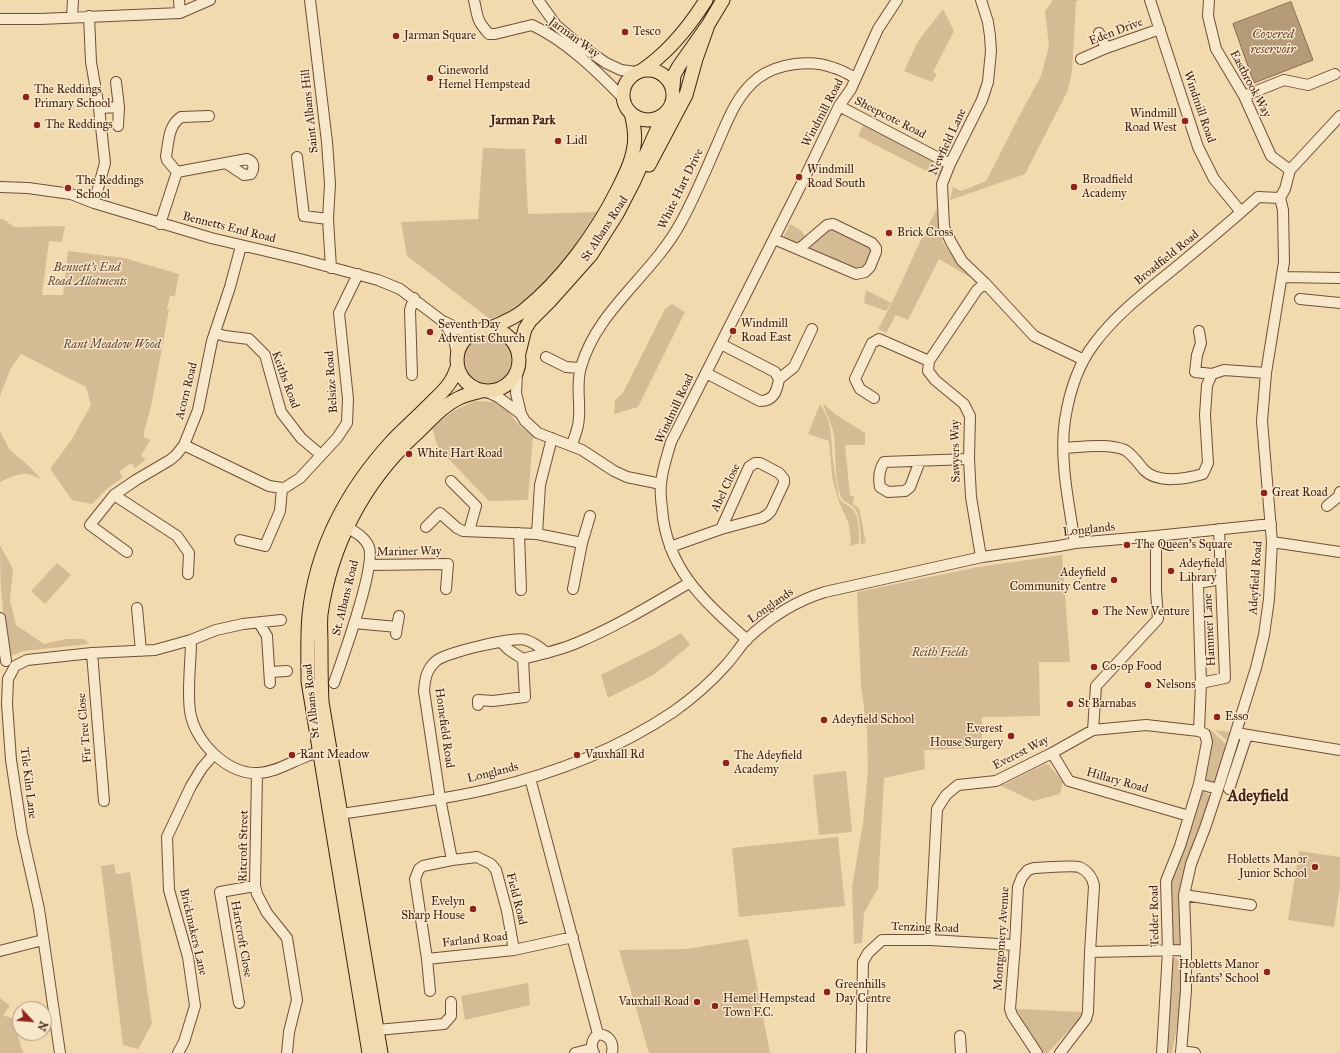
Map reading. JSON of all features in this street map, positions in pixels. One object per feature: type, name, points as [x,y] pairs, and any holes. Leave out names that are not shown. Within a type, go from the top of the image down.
[{"type":"main road","points":[[706,0],[681,35],[658,59],[638,71],[630,77],[626,83],[623,91],[623,98],[631,113],[644,120],[651,120],[664,114],[668,110],[673,99],[674,75],[708,26],[722,0]]},
{"type":"main road","points":[[591,255],[628,204],[682,104],[708,26]]},
{"type":"main road","points":[[638,71],[649,69],[660,72],[669,80],[673,87]]},
{"type":"main road","name":"St Albans Road","points":[[488,329],[516,316],[533,302],[558,277],[591,236],[612,200],[630,163],[635,137],[635,128],[631,113]]},
{"type":"main road","name":"St Albans Road","points":[[519,353],[525,329],[530,321],[591,255],[617,214],[627,196],[664,114]]},
{"type":"main road","points":[[488,329],[502,332],[515,344],[519,353],[520,362],[512,381],[501,389],[494,391],[477,390],[468,385],[462,379],[457,368],[457,353],[463,340],[473,332],[488,329]]},
{"type":"main road","name":"St Albans Road","points":[[381,1053],[335,815],[324,750],[308,681],[307,648],[310,614],[314,586],[320,561],[335,523],[345,505],[365,473],[377,458],[445,389],[453,378],[457,368]]},
{"type":"main road","name":"St Albans Road","points":[[324,750],[321,684],[321,616],[332,567],[347,527],[374,481],[409,441],[444,407],[460,397],[484,391]]},
{"type":"main road","name":"St Albans Road","points":[[335,815],[369,1053]]},
{"type":"street","points":[[72,17],[73,0]]},
{"type":"street","points":[[179,0],[180,13]]},
{"type":"street","points":[[0,19],[180,13],[210,0]]},
{"type":"street","name":"Saint Albans Hill","points":[[310,0],[327,142],[330,184],[328,219],[331,268]]},
{"type":"street","name":"Jarman Way","points":[[474,0],[476,17],[489,34],[495,34],[532,25],[546,32],[596,70],[623,98]]},
{"type":"street","name":"Jarman Way","points":[[538,0],[556,25],[576,43],[622,70],[638,71]]},
{"type":"street","name":"Windmill Road","points":[[746,640],[718,614],[689,583],[682,573],[670,547],[662,518],[661,484],[671,442],[774,239],[839,106],[851,89],[878,29],[897,0]]},
{"type":"street","name":"Newfield Lane","points":[[981,0],[988,22],[990,36],[991,51],[988,82],[982,100],[950,164],[942,184],[944,227],[962,261],[986,283]]},
{"type":"street","name":"Windmill Road","points":[[1150,0],[1198,147],[1214,179],[1241,212]]},
{"type":"street","name":"Eastbrook Way","points":[[1209,0],[1208,16],[1216,49],[1244,96],[1271,156],[1290,170]]},
{"type":"street","points":[[89,16],[91,62],[99,108],[105,163],[94,203]]},
{"type":"street","name":"Eden Drive","points":[[1081,59],[1106,48],[1160,29]]},
{"type":"street","points":[[1099,33],[1106,48]]},
{"type":"street","name":"White Hart Drive","points":[[572,445],[578,424],[578,388],[580,368],[591,342],[598,329],[666,246],[680,224],[700,184],[733,109],[746,89],[759,77],[781,67],[795,64],[834,67],[856,78]]},
{"type":"street","points":[[1244,96],[1284,80],[1308,85],[1335,74]]},
{"type":"street","points":[[116,82],[119,107],[118,126]]},
{"type":"street","name":"Sheepcote Road","points":[[839,106],[950,164]]},
{"type":"street","points":[[99,108],[119,107]]},
{"type":"street","points":[[177,172],[167,160],[166,156],[170,130],[181,117],[209,116]]},
{"type":"street","points":[[1280,198],[1285,189],[1290,170],[1340,116]]},
{"type":"street","name":"Saint Albans Hill","points":[[297,157],[304,216],[328,219]]},
{"type":"street","points":[[177,172],[226,163]]},
{"type":"street","points":[[160,224],[177,172]]},
{"type":"street","name":"Bennetts End Road","points":[[0,187],[28,188],[71,194],[160,224],[241,246],[358,274],[395,287],[414,298],[446,325],[452,336],[457,353]]},
{"type":"street","name":"Broadfield Road","points":[[1075,543],[1068,499],[1064,448],[1065,420],[1071,392],[1084,360],[1099,337],[1137,299],[1258,197],[1280,198]]},
{"type":"street","name":"Adeyfield Road","points":[[1181,1052],[1186,990],[1184,895],[1191,864],[1205,828],[1224,789],[1236,734],[1256,668],[1264,635],[1270,598],[1272,542],[1262,421],[1266,373],[1284,262],[1283,210],[1280,198]]},
{"type":"street","points":[[774,239],[856,274],[862,274],[868,270],[876,252],[876,248],[872,243],[833,224],[827,225],[800,249]]},
{"type":"street","name":"Acorn Road","points":[[127,552],[90,525],[114,496],[136,480],[170,460],[184,445],[198,410],[212,341],[230,287],[241,246]]},
{"type":"street","name":"Belsize Road","points":[[282,488],[300,478],[337,438],[346,423],[348,398],[339,313],[358,274]]},
{"type":"street","points":[[1282,277],[1340,278]]},
{"type":"street","points":[[874,398],[860,389],[855,379],[872,343],[879,339],[929,361],[977,290],[986,283],[1034,336],[1084,360]]},
{"type":"street","points":[[412,375],[410,310],[414,298]]},
{"type":"street","points":[[1300,299],[1340,303]]},
{"type":"street","name":"Bennetts End Road","points":[[441,320],[465,332],[473,332]]},
{"type":"street","points":[[721,344],[775,372],[779,379],[794,367],[812,330]]},
{"type":"street","points":[[1199,331],[1201,343],[1197,355],[1195,372],[1212,374],[1224,370],[1266,373]]},
{"type":"street","name":"Keiths Road","points":[[215,333],[225,336],[249,339],[264,355],[281,412],[301,438],[321,454]]},
{"type":"street","points":[[546,357],[566,367],[580,368]]},
{"type":"street","name":"Sawyers Way","points":[[929,361],[928,371],[935,380],[964,404],[970,416],[969,459],[971,498],[982,557]]},
{"type":"street","name":"Windmill Road","points":[[706,373],[760,401],[767,401],[773,396],[778,388],[779,379]]},
{"type":"street","points":[[516,374],[516,385],[521,414]]},
{"type":"street","points":[[1064,448],[1108,446],[1124,450],[1134,457],[1145,470],[1153,476],[1183,479],[1203,474],[1208,462],[1205,415],[1207,385],[1212,374]]},
{"type":"street","points":[[484,391],[498,397],[521,414],[538,433],[572,445],[614,471],[627,477],[661,484]]},
{"type":"street","points":[[537,534],[540,485],[552,438]]},
{"type":"street","points":[[184,445],[269,486],[282,488],[280,511],[265,546],[240,540]]},
{"type":"street","points":[[920,461],[969,459]]},
{"type":"street","name":"Abel Close","points":[[670,547],[721,529],[762,518],[767,515],[771,511],[784,483],[782,476],[760,463],[752,464],[749,467],[721,529]]},
{"type":"street","points":[[451,481],[476,506],[469,531]]},
{"type":"street","points":[[1327,506],[1339,496],[1340,492]]},
{"type":"street","points":[[114,496],[177,536],[189,553],[188,574]]},
{"type":"street","points":[[426,527],[440,513],[457,528],[469,531],[537,534],[582,543]]},
{"type":"street","points":[[573,589],[582,543],[590,516]]},
{"type":"street","name":"Longlands","points":[[335,815],[489,789],[530,778],[598,752],[634,735],[674,711],[709,683],[746,640],[770,620],[786,608],[814,595],[868,581],[982,557],[1075,543],[1271,524]]},
{"type":"street","name":"St. Albans Road","points":[[334,683],[354,623],[369,565],[370,549],[366,541],[359,534],[347,527]]},
{"type":"street","name":"Hammer Lane","points":[[1201,683],[1225,678],[1218,529]]},
{"type":"street","points":[[519,534],[520,590]]},
{"type":"street","points":[[1093,730],[1096,686],[1158,619],[1156,591],[1156,536]]},
{"type":"street","points":[[1272,542],[1340,552]]},
{"type":"street","name":"Mariner Way","points":[[369,565],[448,564],[446,589]]},
{"type":"street","name":"Hammer Lane","points":[[1202,733],[1198,583],[1221,579]]},
{"type":"street","points":[[501,642],[509,650],[523,659],[547,653],[577,643],[606,630],[689,583]]},
{"type":"street","points":[[137,608],[141,651]]},
{"type":"street","points":[[354,623],[396,631],[399,616]]},
{"type":"street","points":[[0,618],[3,661],[16,666],[27,660],[92,653],[141,651],[168,647],[192,640],[216,630],[281,620]]},
{"type":"street","points":[[259,623],[267,636],[270,683]]},
{"type":"street","name":"Homefield Road","points":[[440,798],[424,691],[425,676],[431,666],[437,659],[452,653],[518,638],[527,640],[547,653]]},
{"type":"street","points":[[192,640],[189,691],[190,711],[193,724],[200,738],[214,754],[234,768],[258,773],[277,769],[324,750]]},
{"type":"street","name":"Fir Tree Close","points":[[92,653],[104,801]]},
{"type":"street","points":[[478,705],[478,700],[493,701],[525,697],[523,659]]},
{"type":"street","name":"Tile Kiln Lane","points":[[16,666],[8,678],[4,704],[22,833],[39,910],[49,969],[60,1053]]},
{"type":"street","points":[[270,672],[287,671]]},
{"type":"street","name":"Everest Way","points":[[930,940],[938,809],[946,795],[958,785],[996,781],[1052,753],[1093,730],[1146,725],[1202,733]]},
{"type":"street","name":"Tedder Road","points":[[1162,1053],[1168,951],[1166,881],[1190,816],[1199,784],[1207,742],[1202,733]]},
{"type":"street","points":[[1236,734],[1340,750]]},
{"type":"street","points":[[1199,784],[1224,789],[1247,735]]},
{"type":"street","name":"Hillary Road","points":[[1052,753],[1069,781],[1190,816]]},
{"type":"street","name":"Brickmakers Lane","points":[[178,1053],[184,1042],[196,1006],[188,958],[169,890],[167,837],[190,786],[214,754]]},
{"type":"street","name":"Ritcroft Street","points":[[258,773],[255,886],[257,894],[267,913],[287,938],[297,1000],[289,1032],[287,1053]]},
{"type":"street","points":[[530,778],[598,1034]]},
{"type":"street","points":[[440,798],[452,860]]},
{"type":"street","name":"Field Road","points":[[452,860],[477,857],[491,864],[496,870],[507,911],[514,950]]},
{"type":"street","name":"Farland Road","points":[[430,991],[427,959],[415,879],[419,869],[423,866],[452,860]]},
{"type":"street","name":"Montgomery Avenue","points":[[1037,1053],[1012,1015],[1010,1009],[1018,887],[1022,877],[1028,870],[1034,868],[1078,867],[1088,873],[1093,879],[1094,886],[1088,1012],[1086,1019],[1060,1053]]},
{"type":"street","name":"Hartcroft Close","points":[[239,1003],[220,892],[255,886]]},
{"type":"street","points":[[1184,895],[1251,905]]},
{"type":"street","name":"Farland Road","points":[[427,959],[514,950],[572,937]]},
{"type":"street","points":[[0,951],[43,940]]},
{"type":"street","name":"Tenzing Road","points":[[861,1053],[863,962],[868,953],[882,940],[930,940],[1015,945]]},
{"type":"street","points":[[1090,952],[1186,950]]},
{"type":"street","points":[[377,1030],[444,1024],[452,1016],[451,1002]]},
{"type":"street","points":[[575,1053],[592,1051],[592,1041],[598,1034]]},
{"type":"street","points":[[598,1034],[606,1036],[612,1041],[612,1053]]},
{"type":"street","points":[[960,1036],[961,1053]]},
{"type":"street","points":[[1181,1052],[1195,1053]]},
{"type":"green space","points":[[1053,0],[1079,0],[1076,2],[1072,71],[1068,90],[1025,174],[950,200],[953,187],[961,191],[986,181],[1041,76],[1049,46],[1045,11]]},
{"type":"green space","points":[[943,9],[954,31],[933,72],[937,74],[932,82],[904,71],[918,41]]},
{"type":"green space","points":[[863,125],[945,167],[940,178],[858,136]]},
{"type":"green space","points":[[483,148],[525,149],[528,214],[598,212],[582,238],[560,267],[529,299],[503,315],[490,319],[407,256],[401,222],[478,219]]},
{"type":"green space","points":[[937,209],[943,243],[971,278],[939,259],[908,320],[896,315],[886,333],[878,329]]},
{"type":"green space","name":"Rant Meadow Wood","points":[[0,219],[3,219],[14,227],[65,226],[62,242],[49,241],[42,295],[63,295],[68,251],[124,258],[179,274],[175,296],[170,296],[167,309],[169,310],[151,407],[144,432],[144,437],[150,440],[141,456],[146,459],[135,468],[131,463],[119,472],[123,477],[108,488],[92,504],[72,500],[50,469],[72,439],[91,405],[86,387],[21,354],[11,368],[0,396]]},
{"type":"green space","points":[[790,224],[802,231],[806,238],[798,244],[784,241],[784,236]]},
{"type":"green space","points":[[832,228],[870,245],[873,251],[866,268],[857,270],[809,252],[807,247],[809,244]]},
{"type":"green space","points":[[866,290],[891,303],[886,311],[864,303]]},
{"type":"green space","points":[[672,304],[685,312],[638,407],[614,414],[615,400],[623,393],[665,309]]},
{"type":"green space","points":[[488,333],[498,335],[507,341],[513,350],[515,360],[513,370],[507,379],[498,385],[488,387],[478,385],[469,379],[463,370],[461,360],[463,350],[469,341],[478,335]]},
{"type":"green space","points":[[474,401],[495,402],[508,411],[521,427],[533,436],[528,500],[489,501],[438,448],[432,428],[452,412]]},
{"type":"green space","points":[[823,403],[835,414],[865,433],[865,445],[845,445],[850,496],[854,496],[853,505],[859,508],[866,543],[861,544],[859,518],[855,509],[841,497],[836,474],[834,435]]},
{"type":"green space","points":[[820,404],[829,425],[839,498],[855,512],[858,525],[859,544],[848,546],[851,544],[849,524],[839,502],[832,477],[829,441],[808,434]]},
{"type":"green space","points":[[0,431],[9,449],[29,466],[42,480],[31,475],[21,474],[0,482]]},
{"type":"green space","points":[[0,545],[13,569],[10,600],[16,625],[44,644],[66,639],[85,639],[89,644],[23,651],[11,656],[5,629],[2,601]]},
{"type":"green space","name":"Reith Fields","points":[[1062,555],[1070,662],[1039,662],[1040,716],[982,717],[982,748],[924,750],[925,769],[884,778],[878,888],[864,913],[862,943],[854,944],[852,887],[863,823],[868,771],[867,730],[861,686],[857,592],[978,567]]},
{"type":"green space","points":[[57,563],[71,575],[45,604],[31,591]]},
{"type":"green space","points":[[681,633],[690,645],[655,674],[608,698],[601,675]]},
{"type":"green space","points":[[1209,729],[1226,744],[1221,769],[1215,783],[1204,781],[1207,730]]},
{"type":"green space","points":[[1215,730],[1230,732],[1226,740]]},
{"type":"green space","points":[[1045,764],[1049,765],[1063,782],[1060,794],[1033,801],[999,785],[1005,784]]},
{"type":"green space","points":[[846,771],[852,832],[819,835],[813,775]]},
{"type":"green space","points":[[1204,792],[1209,796],[1211,802],[1181,897],[1180,948],[1172,948],[1171,884],[1200,794]]},
{"type":"green space","points":[[838,837],[845,906],[739,917],[732,848]]},
{"type":"green space","points":[[1299,851],[1340,857],[1340,886],[1334,927],[1288,920]]},
{"type":"green space","points":[[114,864],[116,874],[130,872],[152,1023],[138,1049],[123,1045],[101,866]]},
{"type":"green space","name":"Vauxhall Road","points":[[748,939],[770,1053],[649,1053],[619,950],[687,949]]},
{"type":"green space","points":[[1177,958],[1180,966],[1182,990],[1179,1018],[1172,1053],[1166,1053],[1166,1049],[1168,1048],[1170,1007],[1168,1007],[1171,960]]},
{"type":"green space","points":[[528,983],[530,1005],[465,1020],[461,996]]},
{"type":"green space","points":[[0,998],[10,1006],[3,1015],[12,1019],[12,1041],[19,1041],[23,1053],[0,1053]]},
{"type":"green space","points":[[1016,1009],[1082,1012],[1082,1016],[1048,1053],[1041,1053]]},
{"type":"water","name":"Covered reservoir","points":[[1291,2],[1313,60],[1254,83],[1233,24]]},
{"type":"place","name":"Tesco","points":[[625,32]]},
{"type":"place","name":"Jarman Square","points":[[396,36]]},
{"type":"place","name":"Cineworld Hemel Hempstead","points":[[430,78]]},
{"type":"place","name":"The Reddings Primary School","points":[[26,97]]},
{"type":"place","name":"Windmill Road West","points":[[1185,121]]},
{"type":"place","name":"The Reddings","points":[[37,125]]},
{"type":"place","name":"Lidl","points":[[558,141]]},
{"type":"place","name":"Windmill Road South","points":[[799,177]]},
{"type":"place","name":"Broadfield Academy","points":[[1074,187]]},
{"type":"place","name":"The Reddings School","points":[[68,188]]},
{"type":"place","name":"Brick Cross","points":[[889,233]]},
{"type":"place","name":"Windmill Road East","points":[[733,331]]},
{"type":"place","name":"Seventh Day Adventist Church","points":[[430,332]]},
{"type":"place","name":"White Hart Road","points":[[409,454]]},
{"type":"place","name":"Great Road","points":[[1264,493]]},
{"type":"place","name":"The Queen's Square","points":[[1127,545]]},
{"type":"place","name":"Adeyfield Library","points":[[1171,571]]},
{"type":"place","name":"Adeyfield Community Centre","points":[[1114,580]]},
{"type":"place","name":"The New Venture","points":[[1095,612]]},
{"type":"place","name":"Co-op Food","points":[[1094,667]]},
{"type":"place","name":"Nelsons","points":[[1148,685]]},
{"type":"place","name":"St Barnabas","points":[[1070,704]]},
{"type":"place","name":"Esso","points":[[1217,717]]},
{"type":"place","name":"Adeyfield School","points":[[824,720]]},
{"type":"place","name":"Everest House Surgery","points":[[1011,736]]},
{"type":"place","name":"Rant Meadow","points":[[292,755]]},
{"type":"place","name":"Vauxhall Rd","points":[[577,755]]},
{"type":"place","name":"The Adeyfield Academy","points":[[726,763]]},
{"type":"place","name":"Hobletts Manor Junior School","points":[[1315,867]]},
{"type":"place","name":"Evelyn Sharp House","points":[[473,909]]},
{"type":"place","name":"Hobletts Manor Infants' School","points":[[1267,972]]},
{"type":"place","name":"Greenhills Day Centre","points":[[827,992]]},
{"type":"place","name":"Vauxhall Road","points":[[697,1002]]},
{"type":"place","name":"Hemel Hempstead Town F.C.","points":[[715,1006]]},
{"type":"district","name":"Jarman Park","points":[[523,121]]},
{"type":"district","name":"Adeyfield","points":[[1258,797]]},
{"type":"park label","name":"Bennett's End Road Allotments","points":[[87,275]]}]
